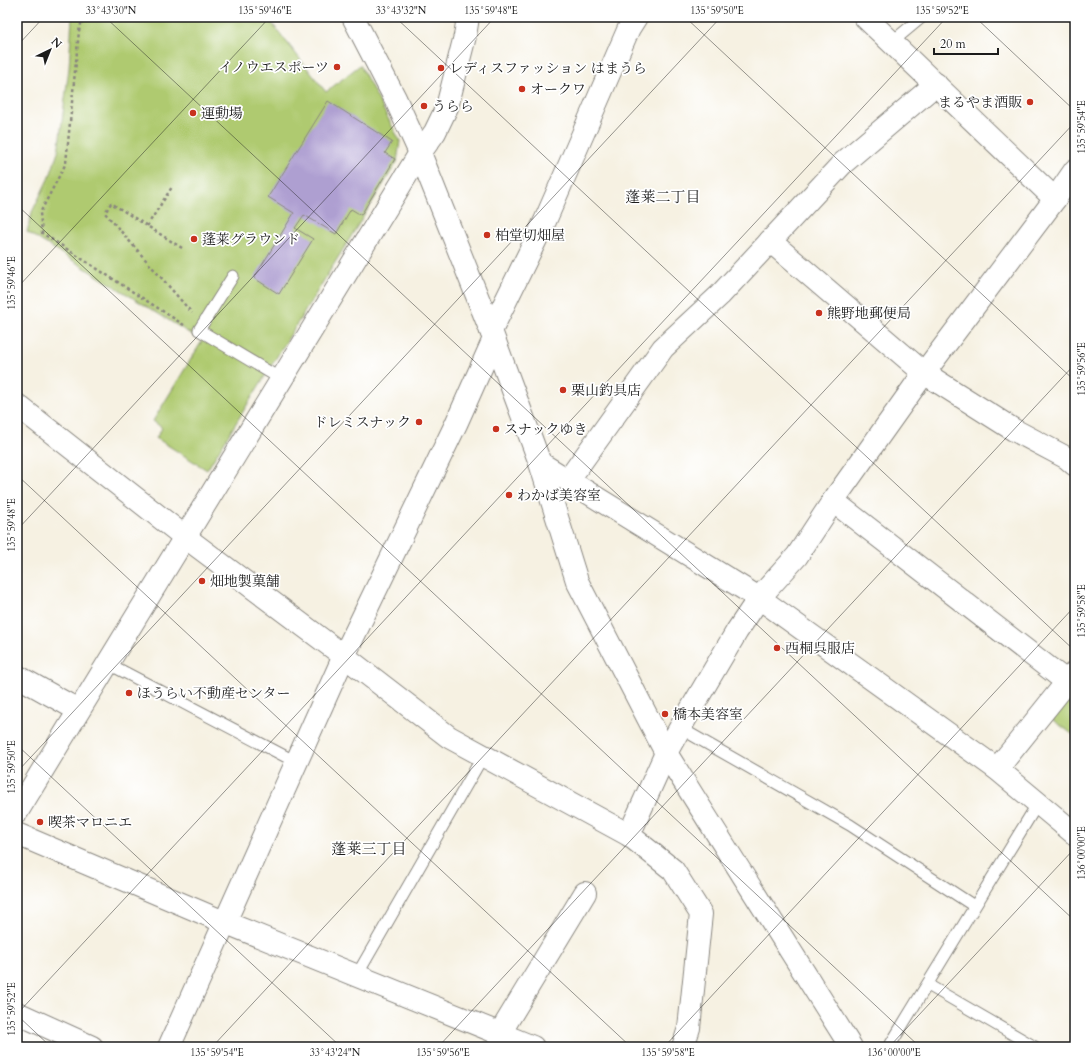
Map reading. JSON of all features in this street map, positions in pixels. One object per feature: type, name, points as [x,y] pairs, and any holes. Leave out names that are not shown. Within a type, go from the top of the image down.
[{"type":"street","points":[[353,17],[395,98],[420,153],[540,463],[576,581],[666,753],[851,1047]]},
{"type":"street","points":[[17,812],[281,379],[420,153],[435,132],[447,107],[465,36],[468,17]]},
{"type":"street","points":[[169,1047],[344,656],[456,424],[492,336],[545,221],[629,28],[636,17]]},
{"type":"street","points":[[866,17],[1055,199]]},
{"type":"street","points":[[569,479],[663,348],[720,295],[843,163],[936,84]]},
{"type":"street","points":[[629,835],[666,753],[737,631],[759,598],[797,556],[833,501],[924,373],[1055,199],[1075,170]]},
{"type":"street","points":[[770,241],[924,373],[1014,430],[1067,458],[1075,465]]},
{"type":"street","points":[[17,405],[184,537],[344,656],[449,737],[629,835],[673,870],[701,914],[688,1028],[683,1047]]},
{"type":"street","points":[[540,463],[569,479],[759,598],[997,769],[1075,834]]},
{"type":"street","points":[[833,501],[1071,677],[997,769]]},
{"type":"street","points":[[17,676],[78,710]]},
{"type":"street","points":[[17,834],[224,922],[533,1047]]},
{"type":"street","points":[[500,1034],[585,893]]},
{"type":"street","points":[[17,1013],[92,1047]]},
{"type":"lane","points":[[892,42],[922,17]]},
{"type":"lane","points":[[233,276],[201,327],[281,379]]},
{"type":"lane","points":[[107,663],[296,762]]},
{"type":"lane","points":[[680,728],[850,825],[974,906]]},
{"type":"lane","points":[[357,975],[483,756]]},
{"type":"lane","points":[[889,1047],[1038,803]]},
{"type":"lane","points":[[928,985],[1035,1047]]},
{"type":"path","points":[[83,17],[79,31],[66,163],[40,213],[42,233],[187,327],[201,327]]},
{"type":"path","points":[[147,226],[172,187]]},
{"type":"path","points":[[182,248],[111,203],[105,213],[201,327]]},
{"type":"green space","name":"蓬莱グラウンド","points":[[72,17],[267,17],[326,92],[360,65],[400,141],[397,162],[207,470],[156,438],[162,428],[153,421],[202,341],[27,232],[32,212],[51,173],[58,152],[69,68]]},
{"type":"green space","points":[[1075,685],[1075,736],[1050,718]]},
{"type":"building","points":[[328,101],[392,142],[385,153],[395,159],[361,215],[351,209],[336,234],[304,215],[295,228],[313,239],[279,294],[254,278],[294,213],[268,197]]},
{"type":"place","name":"イノウエスポーツ","points":[[337,67]]},
{"type":"place","name":"レディスファッション はまうら","points":[[441,68]]},
{"type":"place","name":"オークワ","points":[[522,89]]},
{"type":"place","name":"まるやま酒販","points":[[1030,102]]},
{"type":"place","name":"うらら","points":[[424,106]]},
{"type":"place","name":"運動場","points":[[193,113]]},
{"type":"place","name":"柏堂切畑屋","points":[[487,235]]},
{"type":"place","name":"蓬莱グラウンド","points":[[194,239]]},
{"type":"place","name":"熊野地郵便局","points":[[819,313]]},
{"type":"place","name":"栗山釣具店","points":[[563,390]]},
{"type":"place","name":"ドレミスナック","points":[[419,422]]},
{"type":"place","name":"スナックゆき","points":[[496,429]]},
{"type":"place","name":"わかば美容室","points":[[509,495]]},
{"type":"place","name":"畑地製菓舗","points":[[202,581]]},
{"type":"place","name":"西桐呉服店","points":[[777,648]]},
{"type":"place","name":"ほうらい不動産センター","points":[[129,693]]},
{"type":"place","name":"橋本美容室","points":[[665,714]]},
{"type":"place","name":"喫茶マロニエ","points":[[40,822]]},
{"type":"district","name":"蓬莱二丁目","points":[[663,197]]},
{"type":"district","name":"蓬莱三丁目","points":[[369,849]]}]
